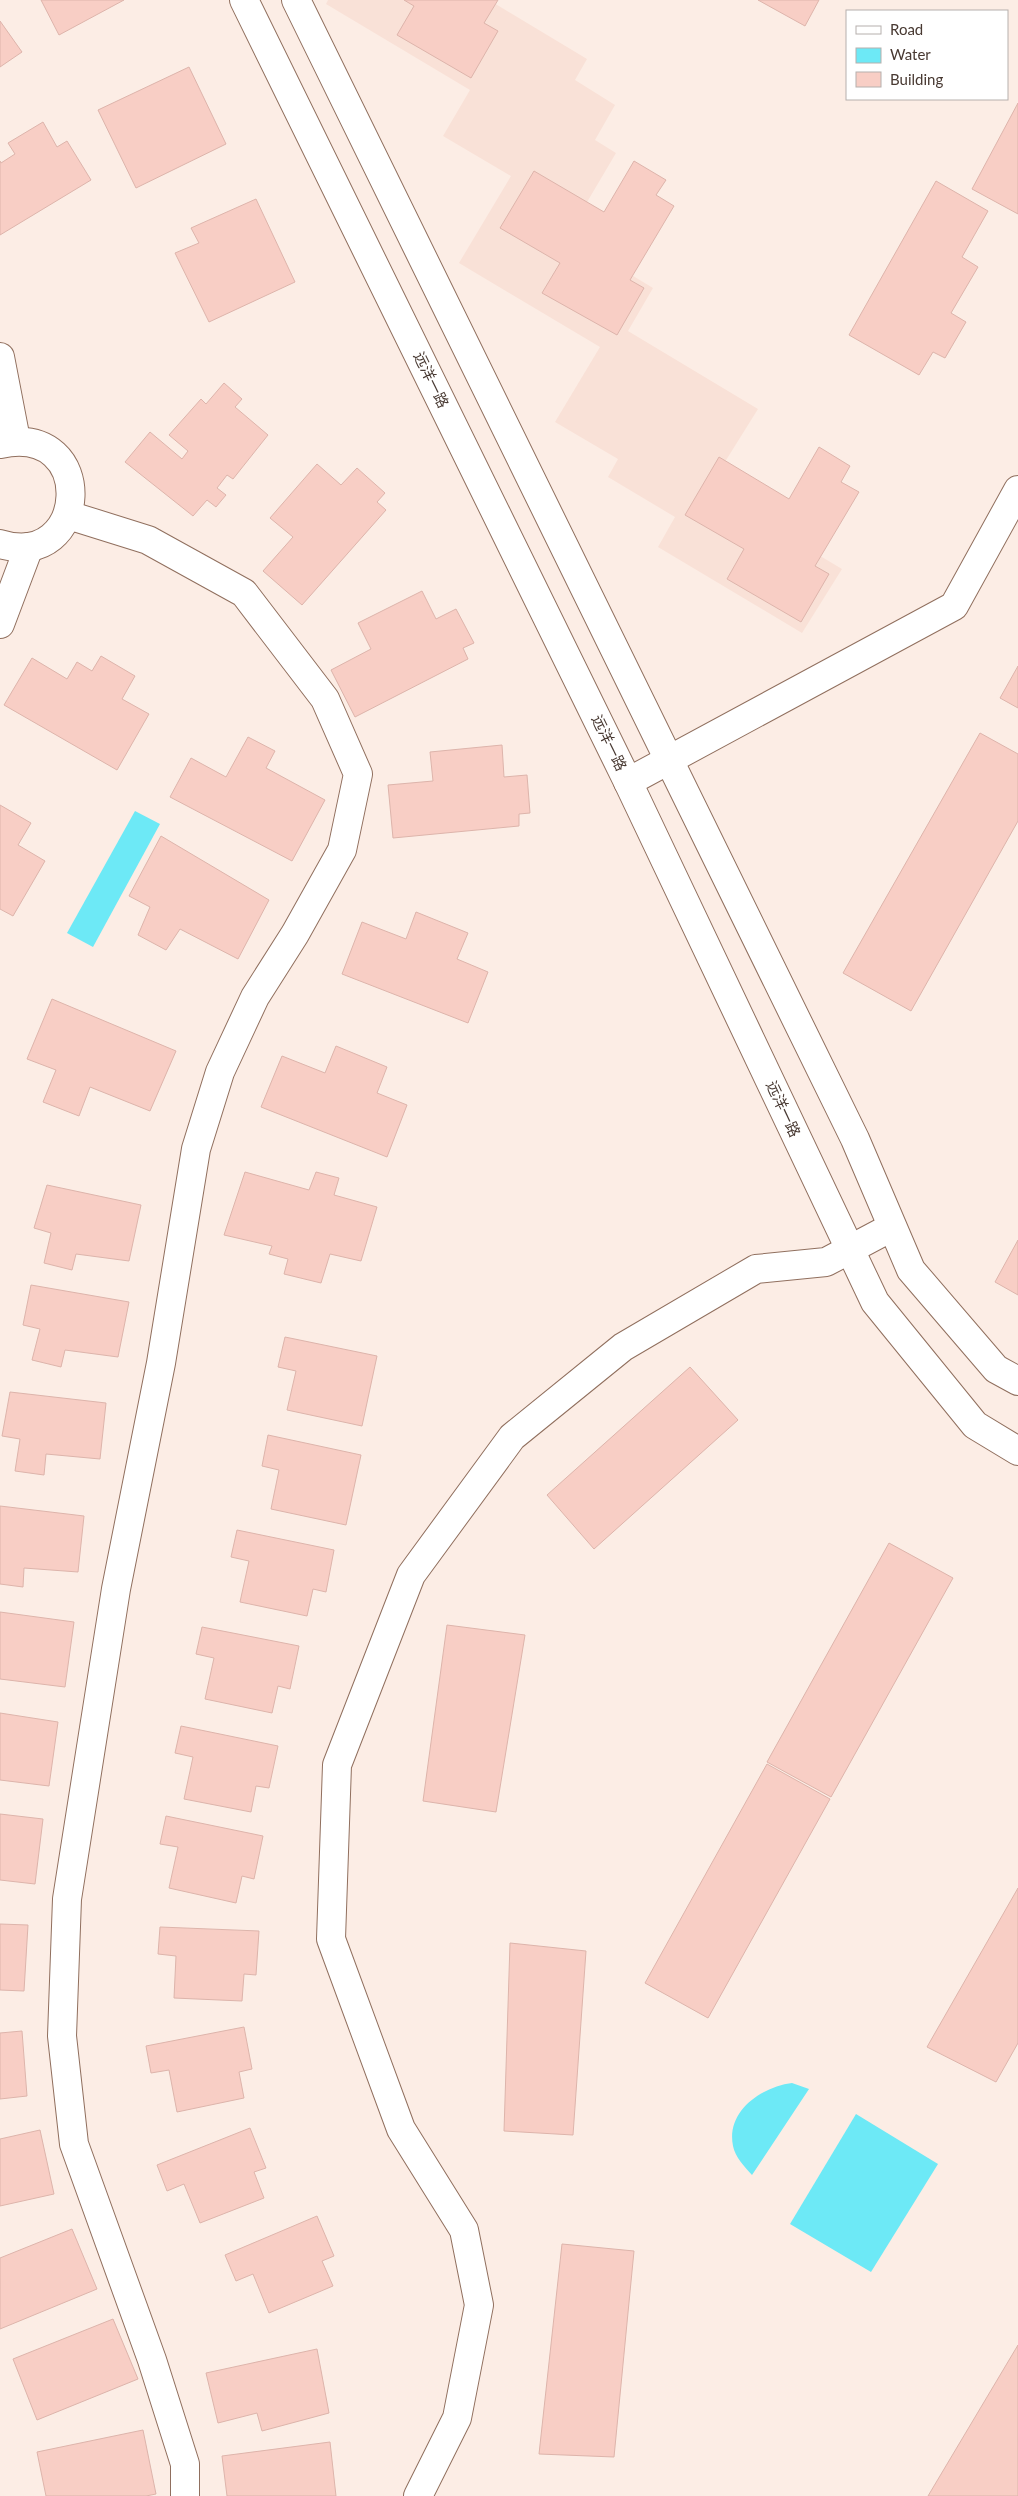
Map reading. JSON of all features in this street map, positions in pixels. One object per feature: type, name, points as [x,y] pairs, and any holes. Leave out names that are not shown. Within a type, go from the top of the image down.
[{"type":"street","name":"远洋一路","points":[[244,0],[628,782],[875,1302],[975,1426],[1017,1449]]},
{"type":"street","points":[[296,0],[854,1139],[911,1270],[1007,1375]]},
{"type":"street","points":[[0,357],[8,442],[34,443],[50,451],[63,464],[70,479],[72,497],[68,514],[59,530],[45,541],[29,547],[10,548],[0,544]]},
{"type":"street","points":[[628,782],[954,606],[1018,490]]},
{"type":"street","points":[[68,514],[148,540],[244,593],[325,699],[358,774],[342,850],[295,934],[256,997],[220,1072],[196,1149],[162,1363],[114,1599],[67,1899],[62,2036],[74,2144],[152,2360],[185,2464],[185,2496]]},
{"type":"street","points":[[0,624],[29,547]]},
{"type":"street","points":[[418,2496],[457,2418],[479,2305],[464,2230],[401,2129],[331,1939],[337,1765],[411,1575],[512,1437],[623,1347],[756,1269],[826,1262],[892,1227]]},
{"type":"shaded area","points":[[328,0],[489,0],[587,59],[575,80],[615,105],[595,140],[616,153],[567,236],[653,288],[628,331],[758,409],[708,489],[842,569],[802,633],[658,547],[675,517],[608,477],[618,459],[555,422],[600,347],[459,263],[511,176],[443,136],[470,90],[326,4]]},
{"type":"water","points":[[135,811],[160,824],[93,947],[67,933]]},
{"type":"water","points":[[792,2083],[809,2089],[752,2175],[734,2150],[732,2133],[735,2122],[740,2112],[758,2095],[780,2085]]},
{"type":"water","points":[[856,2114],[938,2164],[871,2272],[790,2224]]},
{"type":"building","points":[[41,0],[124,0],[59,35]]},
{"type":"building","points":[[404,0],[498,0],[484,23],[498,31],[471,78],[397,35],[414,6]]},
{"type":"building","points":[[758,0],[819,0],[805,26]]},
{"type":"building","points":[[0,21],[22,52],[0,67]]},
{"type":"building","points":[[189,67],[226,144],[136,188],[98,110]]},
{"type":"building","points":[[1018,103],[1018,214],[972,189]]},
{"type":"building","points":[[43,122],[57,147],[67,141],[91,180],[0,235],[0,161],[1,163],[15,154],[8,143]]},
{"type":"building","points":[[634,161],[666,180],[656,195],[674,206],[630,280],[644,288],[617,335],[542,293],[560,263],[500,228],[534,171],[604,212]]},
{"type":"building","points":[[936,181],[988,211],[962,257],[978,267],[951,313],[966,322],[945,358],[933,352],[919,375],[849,335]]},
{"type":"building","points":[[256,199],[295,282],[209,322],[175,253],[199,243],[191,228]]},
{"type":"building","points":[[224,383],[242,399],[235,407],[268,435],[233,479],[227,475],[217,488],[226,495],[216,507],[207,500],[193,516],[125,462],[150,432],[182,459],[188,451],[169,435],[201,399],[206,404]]},
{"type":"building","points":[[819,447],[850,466],[841,482],[859,492],[815,566],[829,574],[801,622],[727,579],[744,549],[685,515],[719,457],[789,499]]},
{"type":"building","points":[[317,464],[341,485],[357,468],[385,493],[377,502],[386,510],[302,605],[263,571],[293,537],[270,518]]},
{"type":"building","points":[[422,591],[436,619],[456,609],[474,643],[463,648],[468,659],[355,717],[331,670],[371,649],[358,623]]},
{"type":"building","points":[[101,656],[135,676],[122,699],[149,714],[117,770],[4,705],[32,658],[67,679],[77,662],[92,671]]},
{"type":"building","points":[[1018,666],[1018,708],[1000,698]]},
{"type":"building","points":[[980,733],[1018,754],[1018,821],[911,1011],[843,973]]},
{"type":"building","points":[[248,737],[275,751],[266,768],[325,800],[292,861],[170,797],[191,758],[226,777]]},
{"type":"building","points":[[502,745],[504,777],[527,775],[530,813],[519,814],[519,826],[393,838],[388,785],[433,781],[430,752]]},
{"type":"building","points":[[0,805],[31,823],[18,845],[45,861],[13,916],[0,909]]},
{"type":"building","points":[[161,836],[269,900],[238,959],[180,929],[166,950],[138,935],[150,907],[129,896]]},
{"type":"building","points":[[416,912],[468,933],[457,959],[488,972],[468,1023],[342,974],[362,922],[406,939]]},
{"type":"building","points":[[52,999],[176,1051],[150,1111],[90,1087],[79,1116],[43,1102],[56,1070],[27,1059]]},
{"type":"building","points":[[336,1046],[387,1067],[377,1093],[407,1105],[387,1157],[261,1107],[282,1056],[325,1073]]},
{"type":"building","points":[[245,1172],[309,1190],[316,1172],[339,1178],[334,1195],[377,1207],[361,1261],[330,1254],[321,1283],[284,1274],[288,1259],[269,1254],[272,1246],[224,1235]]},
{"type":"building","points":[[47,1185],[141,1205],[129,1261],[76,1254],[72,1270],[44,1263],[51,1233],[34,1228]]},
{"type":"building","points":[[1018,1240],[1018,1295],[995,1282]]},
{"type":"building","points":[[31,1285],[129,1302],[118,1357],[65,1350],[61,1367],[32,1360],[40,1329],[23,1325]]},
{"type":"building","points":[[285,1337],[377,1356],[362,1426],[287,1410],[296,1371],[278,1367]]},
{"type":"building","points":[[690,1367],[738,1420],[594,1549],[547,1495]]},
{"type":"building","points":[[10,1392],[106,1403],[100,1459],[46,1454],[44,1475],[15,1471],[20,1439],[2,1436]]},
{"type":"building","points":[[268,1435],[361,1455],[346,1525],[271,1509],[279,1470],[262,1466]]},
{"type":"building","points":[[0,1506],[84,1516],[78,1572],[24,1568],[23,1587],[0,1584]]},
{"type":"building","points":[[237,1530],[334,1550],[326,1592],[313,1589],[307,1616],[240,1602],[249,1561],[231,1557]]},
{"type":"building","points":[[889,1543],[953,1578],[831,1797],[767,1762]]},
{"type":"building","points":[[0,1612],[74,1622],[65,1687],[0,1679]]},
{"type":"building","points":[[447,1625],[525,1635],[496,1812],[423,1801]]},
{"type":"building","points":[[202,1627],[299,1646],[290,1689],[278,1686],[272,1713],[205,1699],[214,1658],[196,1654]]},
{"type":"building","points":[[0,1713],[58,1722],[49,1786],[0,1780]]},
{"type":"building","points":[[181,1726],[278,1746],[269,1788],[256,1786],[251,1812],[184,1799],[193,1757],[175,1753]]},
{"type":"building","points":[[767,1764],[830,1799],[708,2018],[645,1983]]},
{"type":"building","points":[[0,1814],[43,1819],[35,1884],[0,1880]]},
{"type":"building","points":[[166,1816],[263,1836],[254,1879],[242,1876],[236,1903],[169,1888],[178,1847],[160,1844]]},
{"type":"building","points":[[1018,1888],[1018,2043],[996,2082],[927,2047]]},
{"type":"building","points":[[0,1924],[28,1925],[24,1991],[0,1990]]},
{"type":"building","points":[[160,1927],[259,1931],[256,1975],[244,1974],[242,2001],[174,1998],[176,1956],[158,1954]]},
{"type":"building","points":[[510,1943],[586,1951],[573,2135],[504,2131]]},
{"type":"building","points":[[244,2027],[252,2069],[239,2072],[244,2098],[177,2112],[169,2070],[151,2073],[146,2046]]},
{"type":"building","points":[[22,2031],[27,2096],[0,2099],[0,2033]]},
{"type":"building","points":[[250,2128],[266,2168],[254,2172],[264,2198],[200,2223],[184,2184],[167,2191],[157,2165]]},
{"type":"building","points":[[40,2130],[54,2194],[0,2206],[0,2139]]},
{"type":"building","points":[[317,2216],[334,2256],[322,2261],[333,2286],[269,2313],[253,2274],[236,2281],[225,2255]]},
{"type":"building","points":[[72,2229],[97,2289],[0,2329],[0,2258]]},
{"type":"building","points":[[562,2244],[634,2251],[614,2457],[539,2454]]},
{"type":"building","points":[[113,2319],[138,2379],[37,2420],[13,2359]]},
{"type":"building","points":[[1018,2345],[1018,2496],[928,2496]]},
{"type":"building","points":[[317,2349],[329,2413],[262,2431],[257,2413],[218,2423],[206,2373]]},
{"type":"building","points":[[143,2430],[156,2494],[146,2496],[46,2496],[37,2452]]},
{"type":"building","points":[[330,2442],[336,2496],[227,2496],[222,2456]]}]
